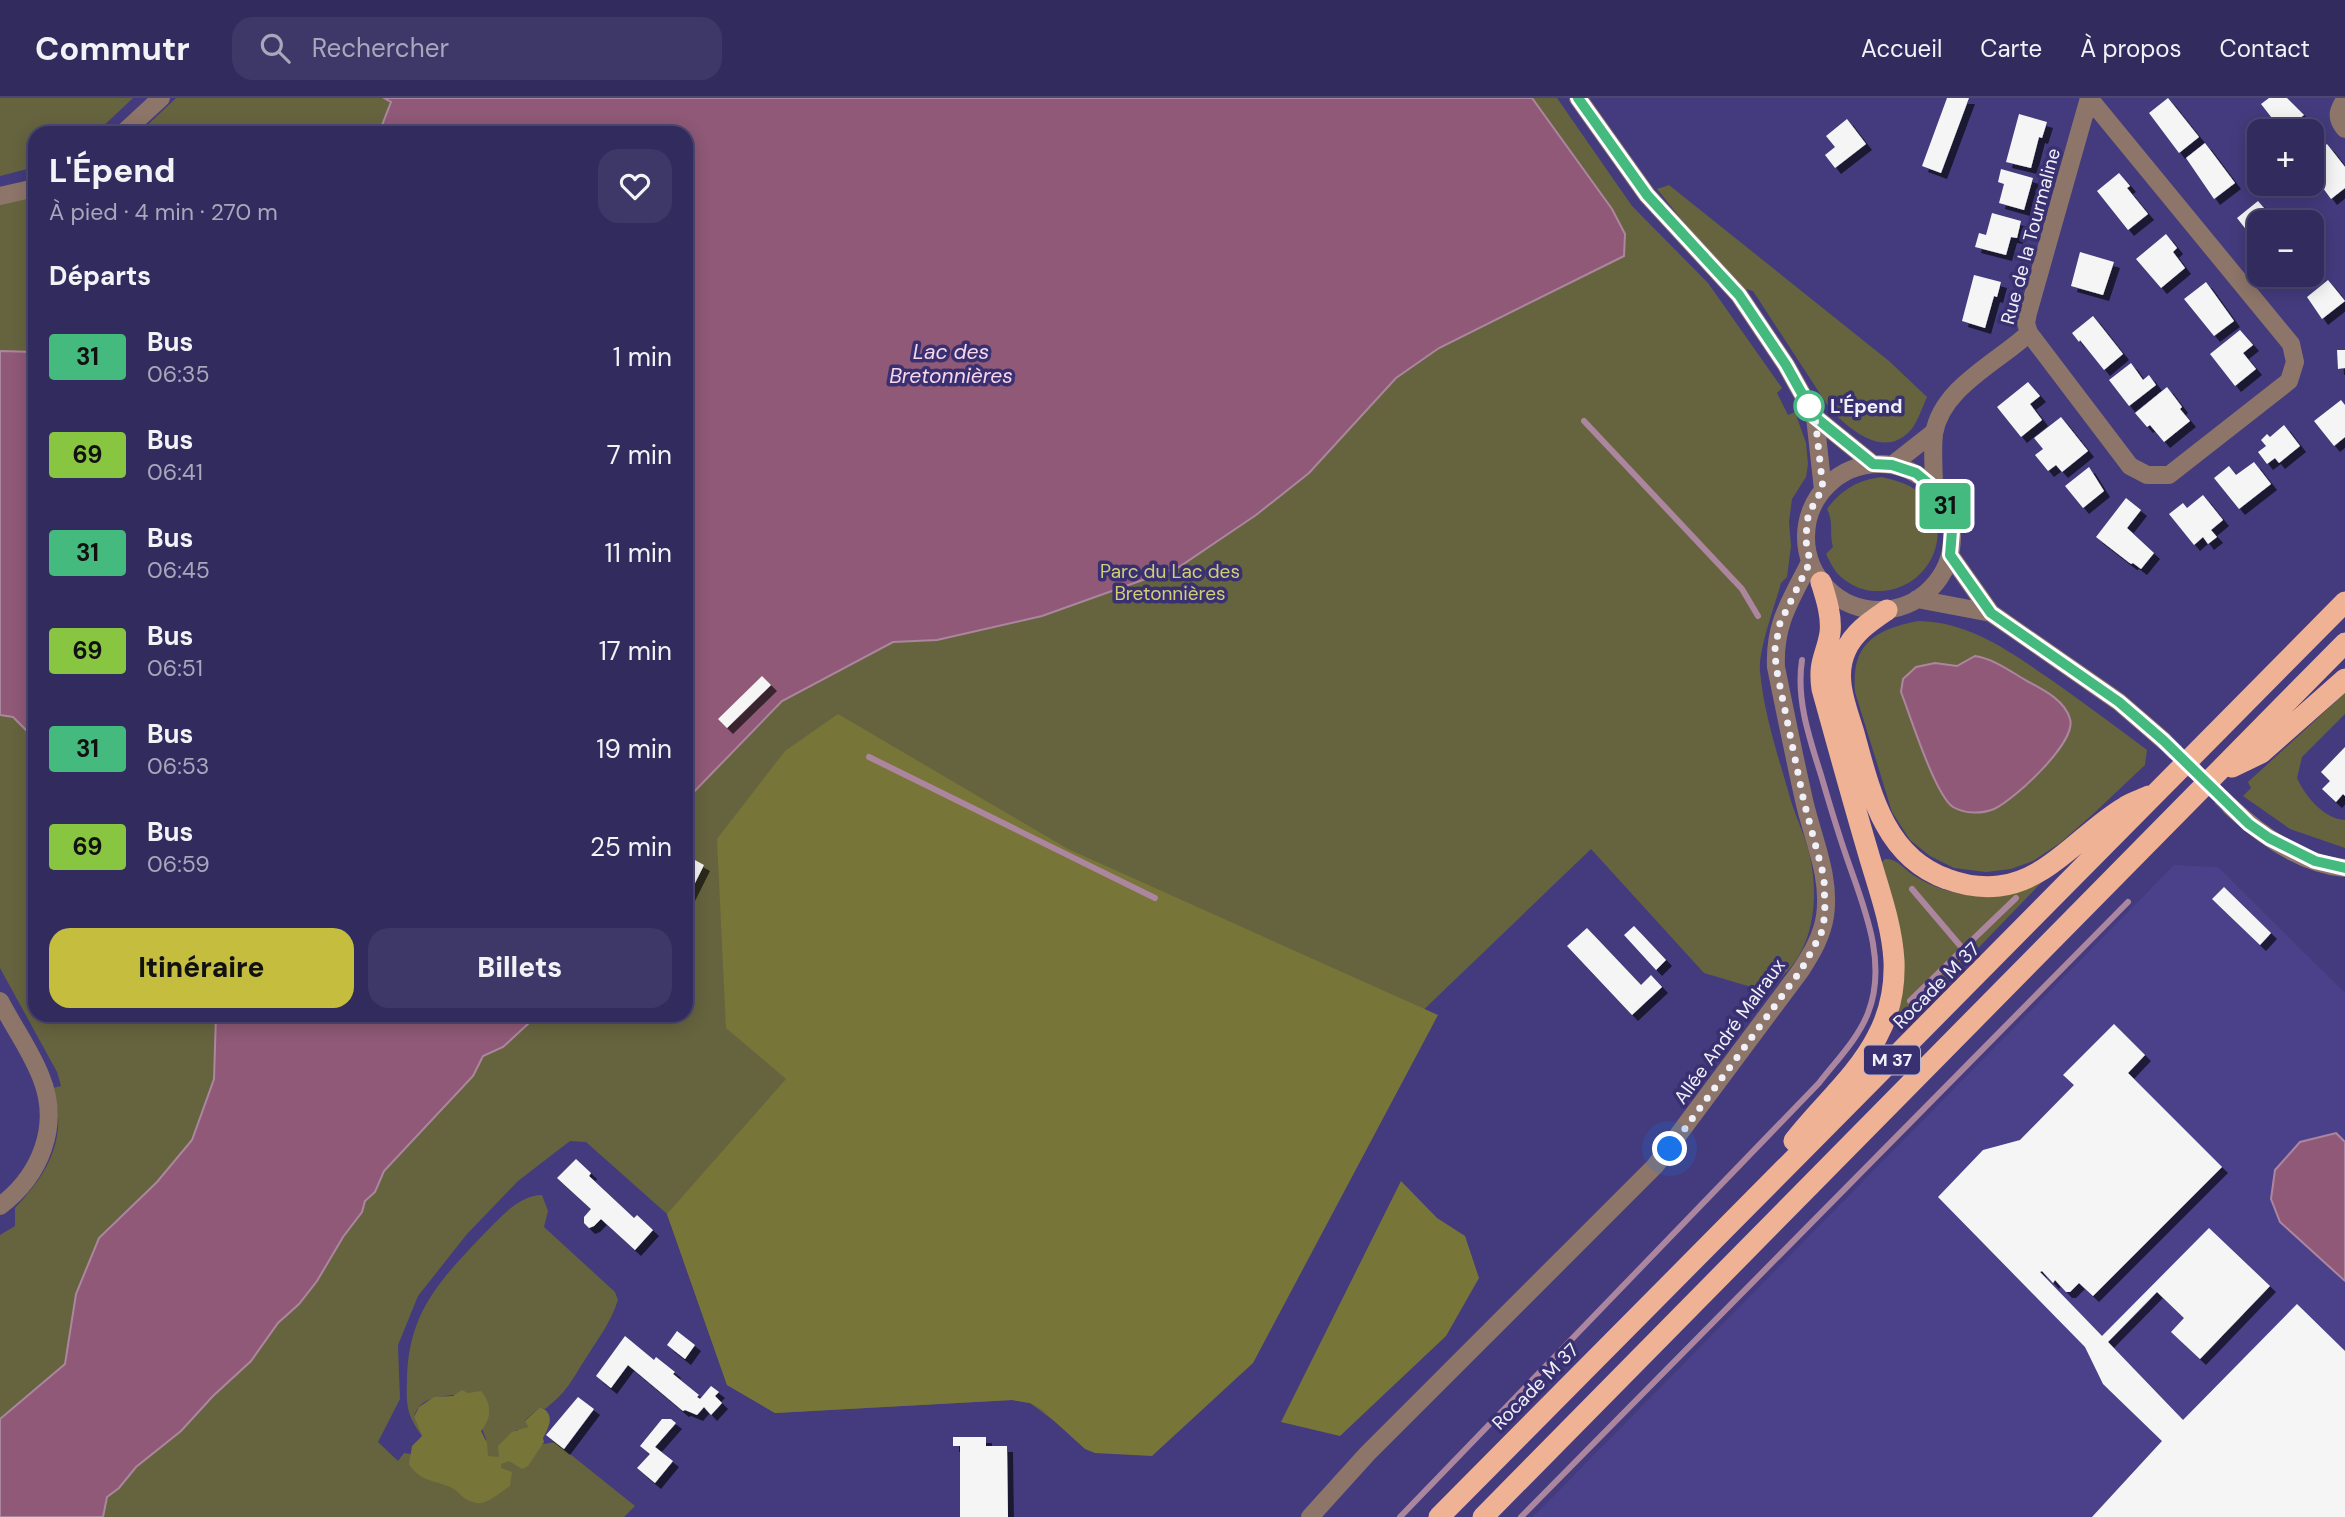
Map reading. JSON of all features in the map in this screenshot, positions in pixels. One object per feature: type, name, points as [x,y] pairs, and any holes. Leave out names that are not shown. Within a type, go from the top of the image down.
[{"type":"highway","name":"M 37","points":[[1748,1202],[1801,1131],[1862,1060],[1876,1039],[1892,995],[1894,959],[1890,936],[1822,689],[1820,666],[1830,632],[1830,622],[1821,582]]},
{"type":"highway","name":"Rocade M 37","points":[[1439,1517],[1748,1202],[1999,955],[2345,602]]},
{"type":"highway","name":"M 37","points":[[1887,610],[1863,628],[1852,641],[1842,662],[1841,682],[1871,793],[1879,813],[1896,842],[1919,866],[1945,879],[1976,886],[2000,886],[2016,882],[2060,858],[2124,807],[2161,791]]},
{"type":"highway","name":"M 37","points":[[1483,1517],[2345,643]]},
{"type":"highway","name":"M 37","points":[[2218,774],[2261,753],[2345,679]]},
{"type":"street","points":[[131,126],[161,98]]},
{"type":"street","points":[[1578,98],[1647,195],[1739,295],[1786,365],[1815,417],[1873,464]]},
{"type":"street","points":[[2029,333],[2130,466],[2147,475],[2169,475],[2289,381],[2295,362],[2291,344],[2089,98]]},
{"type":"street","name":"Rue de la Tourmaline","points":[[1934,488],[1934,432],[1945,404],[1957,391],[2029,333],[2026,323],[2028,313],[2089,98]]},
{"type":"street","points":[[2345,100],[2339,109],[2338,117],[2345,129]]},
{"type":"street","points":[[0,196],[28,190]]},
{"type":"street","points":[[1815,417],[1823,489]]},
{"type":"street","name":"Rue de la Tourmaline","points":[[1892,465],[1934,432]]},
{"type":"street","points":[[1873,464],[1892,465],[1916,473],[1934,488],[1946,508],[1952,531],[1950,555],[1943,572],[1932,587],[1917,599],[1887,610],[1863,608],[1840,599],[1821,582],[1810,562],[1806,541],[1807,520],[1823,489],[1844,472],[1873,464]]},
{"type":"street","points":[[1950,555],[1991,613],[2119,702],[2163,740]]},
{"type":"street","name":"Allée André Malraux","points":[[1310,1517],[1367,1454],[1670,1149],[1812,951],[1821,934],[1825,915],[1824,877],[1804,802],[1776,667],[1775,649],[1782,616],[1810,562]]},
{"type":"street","points":[[1917,599],[1991,613]]},
{"type":"street","points":[[2231,807],[2269,838],[2292,851],[2315,861],[2345,868]]},
{"type":"street","points":[[0,1001],[42,1078],[48,1111],[47,1134],[41,1157],[30,1177],[15,1195],[0,1206]]},
{"type":"shaded area","points":[[838,714],[1068,849],[1438,1015],[1253,1363],[1152,1456],[1095,1453],[1085,1449],[1041,1409],[1030,1403],[1012,1400],[775,1413],[727,1385],[667,1214],[786,1079],[726,1028],[717,839],[785,751]]},
{"type":"shaded area","points":[[2174,865],[2218,867],[2345,993],[2345,1517],[1533,1517]]},
{"type":"shaded area","points":[[1401,1181],[1437,1218],[1465,1236],[1479,1278],[1446,1336],[1340,1436],[1281,1422]]},
{"type":"shaded area","points":[[462,1390],[468,1393],[481,1391],[489,1406],[489,1416],[481,1431],[487,1443],[488,1456],[499,1457],[498,1446],[512,1432],[528,1427],[525,1421],[540,1407],[550,1417],[544,1442],[528,1466],[522,1469],[509,1461],[501,1464],[501,1468],[512,1472],[510,1486],[481,1503],[472,1502],[453,1488],[422,1477],[409,1464],[412,1446],[422,1436],[414,1417],[419,1407],[434,1397],[453,1396]]},
{"type":"green space","points":[[0,98],[133,98],[103,126],[28,126],[28,169],[0,176]]},
{"type":"green space","name":"Parc du Lac des Bretonnières","points":[[176,98],[1557,98],[1632,206],[1708,283],[1782,388],[1777,393],[1788,415],[1795,412],[1806,443],[1806,477],[1792,499],[1787,577],[1781,583],[1760,662],[1762,688],[1772,737],[1811,862],[1814,899],[1812,918],[1801,952],[1778,980],[1761,990],[1704,973],[1591,849],[1063,1356],[1062,1427],[1030,1403],[1012,1400],[775,1413],[727,1385],[667,1214],[586,1142],[570,1141],[518,1181],[467,1234],[418,1296],[398,1345],[400,1399],[378,1442],[398,1461],[404,1453],[445,1459],[486,1450],[486,1439],[468,1393],[436,1398],[422,1404],[414,1417],[422,1436],[417,1429],[408,1410],[407,1397],[413,1336],[428,1301],[466,1253],[509,1210],[525,1199],[542,1195],[548,1211],[544,1227],[615,1292],[618,1300],[604,1330],[564,1391],[545,1409],[540,1407],[525,1420],[528,1427],[516,1430],[500,1452],[555,1442],[635,1506],[624,1517],[0,1517],[0,1235],[15,1226],[15,1208],[37,1181],[52,1153],[58,1123],[53,1088],[61,1086],[57,1072],[30,1022],[693,1022],[693,126],[146,126]]},
{"type":"green space","points":[[1669,185],[1889,361],[1927,397],[1909,432],[1899,439],[1878,442],[1857,432],[1830,409],[1753,291],[1743,288],[1657,189]]},
{"type":"green space","name":"Parc du Lac des Bretonnières","points":[[28,188],[28,1019],[0,968],[0,192]]},
{"type":"green space","points":[[1882,477],[1917,491],[1930,506],[1937,522],[1937,539],[1933,556],[1924,570],[1911,582],[1894,589],[1870,591],[1845,580],[1837,573],[1826,554],[1833,547],[1827,509],[1851,487],[1865,480]]},
{"type":"green space","points":[[1918,621],[1972,632],[2019,658],[2147,750],[2145,765],[2060,843],[2033,861],[2011,869],[1986,872],[1954,868],[1930,856],[1910,840],[1892,812],[1855,692],[1857,662],[1869,642],[1889,629]]},
{"type":"green space","points":[[2345,693],[2345,714],[2302,757],[2297,778],[2316,805],[2330,816],[2345,820],[2345,848],[2290,829],[2243,796],[2251,788],[2248,782]]},
{"type":"green space","points":[[1885,859],[1897,862],[1913,875],[1944,890],[1963,894],[1987,894],[2041,883],[1900,1029],[1896,1026],[1900,1004],[1881,863]]},
{"type":"water","name":"Lac des Bretonnières","points":[[384,98],[1532,98],[1612,209],[1625,234],[1624,256],[1439,348],[1396,378],[1309,473],[1256,515],[1179,567],[1042,616],[937,640],[893,642],[782,701],[693,793],[693,126],[382,126],[391,102]]},
{"type":"water","points":[[0,351],[28,352],[28,732],[13,717],[0,715]]},
{"type":"water","points":[[1975,656],[1995,663],[2058,701],[2070,719],[2070,729],[2055,755],[2016,794],[1994,809],[1974,813],[1953,807],[1946,800],[1931,771],[1901,692],[1903,679],[1916,667],[1935,663],[1957,666]]},
{"type":"water","points":[[216,1022],[530,1022],[503,1047],[483,1056],[473,1076],[384,1171],[375,1192],[365,1201],[362,1212],[299,1304],[278,1323],[251,1361],[213,1396],[181,1431],[136,1467],[119,1488],[107,1497],[103,1517],[0,1517],[0,1419],[65,1364],[76,1294],[99,1238],[157,1182],[192,1140],[214,1079]]},
{"type":"water","points":[[2336,1133],[2345,1142],[2345,1281],[2280,1222],[2271,1199],[2275,1170],[2300,1142]]},
{"type":"building","points":[[1947,98],[1969,98],[1941,173],[1922,166]]},
{"type":"building","points":[[2168,98],[2199,137],[2179,153],[2149,113]]},
{"type":"building","points":[[2269,98],[2287,98],[2304,115],[2298,119],[2273,119],[2261,104]]},
{"type":"building","points":[[2019,114],[2047,122],[2042,138],[2039,137],[2031,168],[2006,162]]},
{"type":"building","points":[[1847,119],[1866,144],[1835,168],[1825,155],[1835,147],[1826,136]]},
{"type":"building","points":[[2205,143],[2235,183],[2214,199],[2186,158]]},
{"type":"building","points":[[2327,144],[2345,167],[2345,188],[2331,199],[2324,189],[2324,146]]},
{"type":"building","points":[[2001,169],[2033,178],[2024,210],[1999,203],[2004,184],[1998,182]]},
{"type":"building","points":[[2119,173],[2130,186],[2127,188],[2148,214],[2128,230],[2097,191]]},
{"type":"building","points":[[2258,201],[2266,210],[2247,210],[2247,231],[2237,218]]},
{"type":"building","points":[[1992,213],[2021,221],[2017,238],[2011,237],[2006,255],[1975,247],[1979,233],[1986,235]]},
{"type":"building","points":[[2166,234],[2177,248],[2173,252],[2185,268],[2161,288],[2136,259]]},
{"type":"building","points":[[2080,252],[2114,262],[2103,295],[2071,286]]},
{"type":"building","points":[[1974,275],[2001,282],[1985,328],[1962,321]]},
{"type":"building","points":[[2328,280],[2345,301],[2322,319],[2307,297],[2319,287],[2324,287]]},
{"type":"building","points":[[2206,282],[2234,321],[2214,336],[2184,299]]},
{"type":"building","points":[[2093,316],[2123,354],[2104,370],[2072,333]]},
{"type":"building","points":[[2240,330],[2253,345],[2243,353],[2256,369],[2235,386],[2210,354]]},
{"type":"building","points":[[2337,350],[2345,350],[2345,368],[2338,369]]},
{"type":"building","points":[[2131,363],[2143,380],[2149,375],[2156,385],[2129,406],[2109,380]]},
{"type":"building","points":[[2028,382],[2040,396],[2030,404],[2042,420],[2021,437],[1997,407]]},
{"type":"building","points":[[2167,387],[2190,421],[2164,442],[2150,425],[2147,427],[2135,413]]},
{"type":"building","points":[[2341,400],[2345,405],[2345,437],[2334,446],[2314,421]]},
{"type":"building","points":[[2061,417],[2088,451],[2062,472],[2056,465],[2048,471],[2035,455],[2043,449],[2034,438]]},
{"type":"building","points":[[2284,425],[2300,446],[2279,463],[2275,458],[2267,464],[2258,452],[2266,446],[2261,440],[2267,434],[2270,437]]},
{"type":"building","points":[[2254,462],[2271,484],[2239,509],[2214,478],[2229,466],[2236,475]]},
{"type":"building","points":[[2089,467],[2104,491],[2083,508],[2065,486]]},
{"type":"building","points":[[2203,495],[2223,520],[2211,530],[2217,537],[2208,544],[2203,537],[2194,545],[2169,514],[2183,503],[2187,508]]},
{"type":"building","points":[[2126,498],[2141,510],[2127,528],[2154,553],[2141,569],[2096,537]]},
{"type":"building","points":[[762,676],[771,685],[727,728],[718,719]]},
{"type":"building","points":[[2345,747],[2345,796],[2343,794],[2336,802],[2322,789],[2330,781],[2321,772]]},
{"type":"building","points":[[693,859],[704,865],[693,887]]},
{"type":"building","points":[[2224,887],[2271,933],[2260,945],[2212,899]]},
{"type":"building","points":[[1634,926],[1666,960],[1656,970],[1624,935]]},
{"type":"building","points":[[1587,928],[1641,985],[1651,975],[1662,987],[1632,1015],[1567,946]]},
{"type":"building","points":[[2114,1024],[2145,1055],[2128,1073],[2222,1167],[2093,1296],[2079,1283],[2070,1292],[2066,1292],[2055,1280],[2053,1283],[2040,1272],[2102,1336],[2209,1228],[2270,1286],[2200,1359],[2171,1332],[2184,1318],[2157,1292],[2108,1342],[2183,1420],[2297,1304],[2345,1351],[2345,1517],[2092,1517],[2162,1441],[2103,1384],[2085,1347],[1938,1197],[1983,1150],[2020,1140],[2074,1085],[2063,1075]]},
{"type":"building","points":[[576,1159],[591,1173],[589,1176],[634,1218],[637,1215],[653,1230],[635,1250],[601,1219],[589,1228],[584,1223],[584,1217],[591,1209],[557,1178]]},
{"type":"building","points":[[677,1331],[695,1345],[685,1359],[667,1345]]},
{"type":"building","points":[[625,1336],[654,1360],[656,1357],[675,1372],[673,1374],[699,1395],[697,1397],[700,1399],[711,1386],[719,1392],[715,1396],[722,1403],[711,1415],[704,1407],[697,1415],[683,1411],[628,1365],[611,1388],[596,1376]]},
{"type":"building","points":[[578,1397],[594,1409],[564,1449],[546,1435]]},
{"type":"building","points":[[662,1419],[671,1419],[676,1423],[655,1447],[673,1461],[655,1483],[637,1468],[650,1454],[640,1446]]},
{"type":"building","points":[[953,1437],[986,1437],[986,1446],[1007,1446],[1008,1517],[960,1517],[960,1446],[953,1446]]},
{"type":"waterway","points":[[1584,421],[1742,589],[1758,616]]},
{"type":"waterway","points":[[1400,1517],[1819,1083],[1864,1023],[1873,995],[1875,976],[1872,939],[1808,732],[1802,704],[1802,660]]},
{"type":"waterway","points":[[869,757],[1155,898]]},
{"type":"waterway","points":[[1910,1001],[1963,949],[1912,889]]},
{"type":"waterway","points":[[1963,949],[2016,898]]},
{"type":"waterway","points":[[1521,1517],[2128,902]]},
{"type":"tunnel","points":[[2163,740],[2231,807]]},
{"type":"bus line","name":"31","points":[[1578,98],[1647,195],[1739,295],[1786,365],[1815,417],[1873,464],[1892,465],[1916,473],[1934,488],[1946,508],[1952,531],[1950,555],[1991,613],[2119,702],[2163,740],[2249,824],[2292,851],[2315,861],[2345,868]]},
{"type":"place","name":"L'Épend","points":[[1809,406]]},
{"type":"route","points":[[1670,1149],[1801,970],[1821,934],[1825,915],[1824,877],[1804,802],[1776,667],[1775,649],[1782,616],[1810,562],[1806,541],[1807,520],[1823,489],[1815,417],[1809,406]]}]
